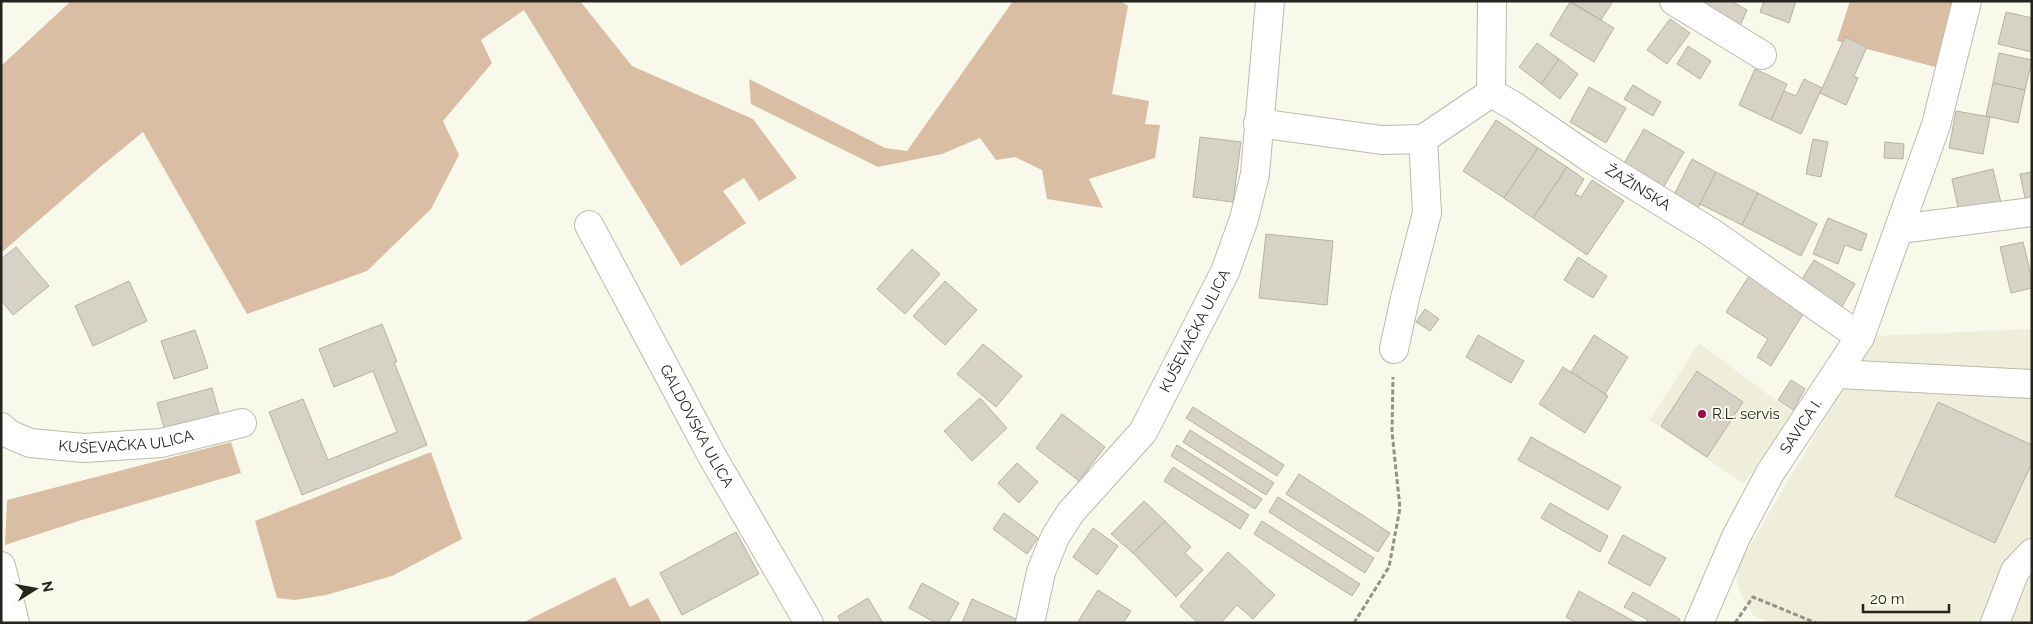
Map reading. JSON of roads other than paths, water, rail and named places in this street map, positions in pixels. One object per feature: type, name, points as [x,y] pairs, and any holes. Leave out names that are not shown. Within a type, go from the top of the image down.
[{"type":"street","name":"KUŠEVAČKA ULICA","points":[[1030,623],[1041,572],[1055,537],[1071,512],[1143,432],[1225,272],[1244,219],[1255,174],[1270,1]]},
{"type":"street","points":[[1258,123],[1382,140],[1423,139],[1491,93],[1492,1]]},
{"type":"street","points":[[1674,1],[1762,55]]},
{"type":"street","name":"SAVICA I.","points":[[1708,620],[1736,537],[1770,473],[1860,337],[1936,125],[1967,1]]},
{"type":"street","name":"ŽAŽINSKA","points":[[1491,93],[1514,106],[1590,158],[1712,233],[1860,337]]},
{"type":"street","points":[[1394,348],[1427,213],[1423,139]]},
{"type":"street","points":[[1900,229],[2032,212]]},
{"type":"street","name":"GALDOVSKA ULICA","points":[[589,225],[712,456],[809,623]]},
{"type":"street","points":[[1837,374],[2032,384]]},
{"type":"street","name":"KUŠEVAČKA ULICA","points":[[4,439],[59,447],[84,448],[161,444],[242,423]]},
{"type":"street","points":[[1996,623],[2015,571],[2032,553]]},
{"type":"street","points":[[1,566],[16,623]]},
{"type":"place","name":"R.L. servis","points":[[1702,414]]}]
